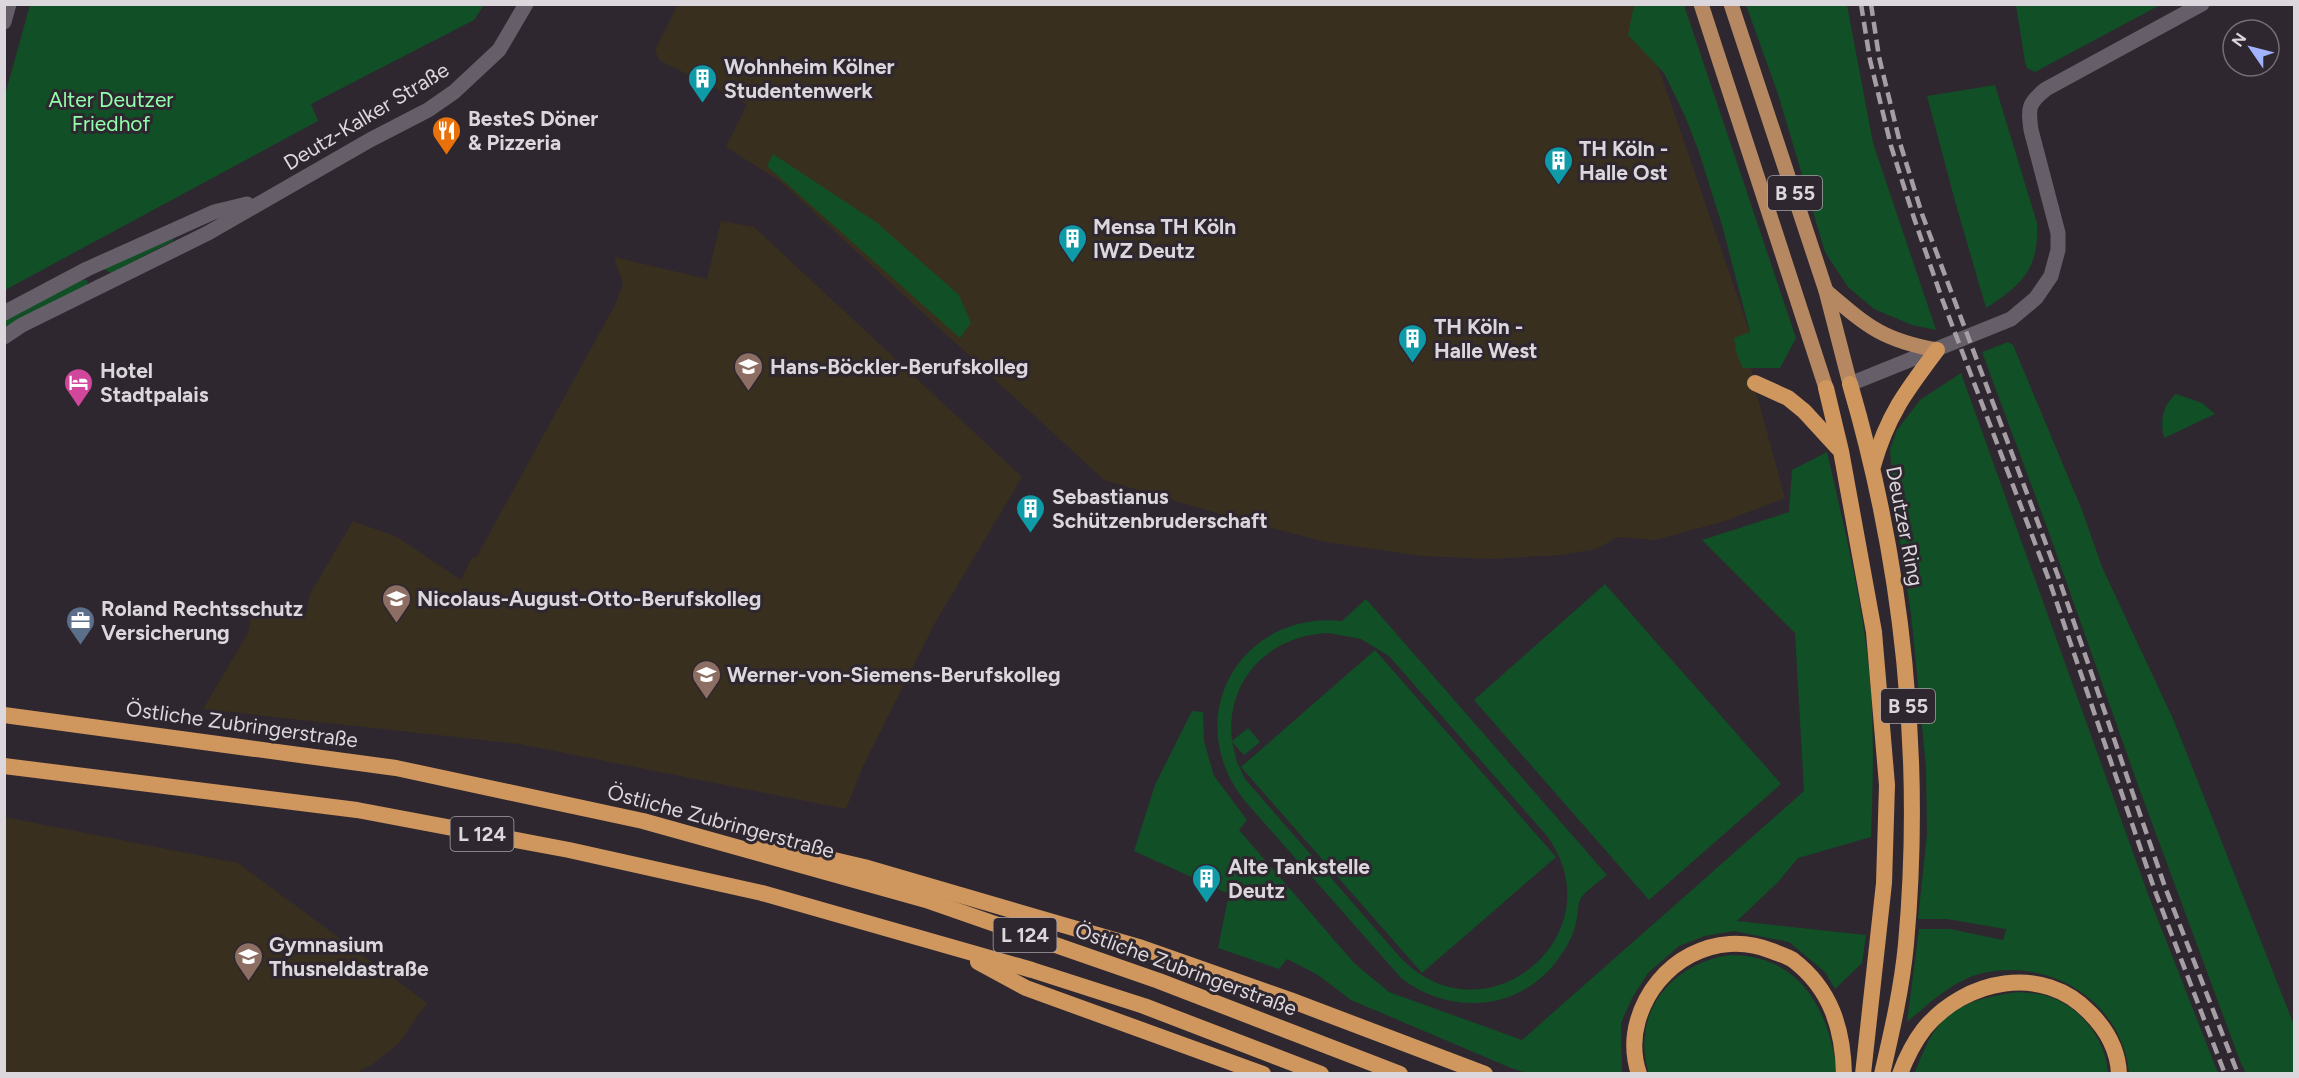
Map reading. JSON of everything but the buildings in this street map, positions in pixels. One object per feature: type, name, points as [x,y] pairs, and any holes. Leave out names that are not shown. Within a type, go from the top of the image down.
[{"type":"highway","points":[[1872,470],[1880,440],[1890,417],[1937,350]]},
{"type":"highway","points":[[1755,383],[1788,398],[1804,411],[1840,451]]},
{"type":"highway","name":"Deutzer Ring","points":[[1850,384],[1872,470],[1899,619],[1907,680],[1911,783],[1909,901],[1906,947],[1882,1074]]},
{"type":"highway","name":"B 55","points":[[1826,388],[1864,576],[1880,689],[1887,785],[1883,898],[1863,1074]]},
{"type":"highway","name":"Östliche Zubringerstraße","points":[[4,715],[396,768],[643,821],[926,900],[1159,981],[1400,1074]]},
{"type":"highway","name":"L 124","points":[[4,766],[357,810],[569,850],[762,893],[1032,970],[1144,1006],[1321,1074]]},
{"type":"highway","name":"L 124","points":[[643,821],[770,844],[864,867],[1142,948],[1290,1000],[1485,1074]]},
{"type":"highway","points":[[1639,1074],[1634,1035],[1643,1004],[1659,980],[1684,957],[1710,947],[1737,943],[1763,948],[1792,959],[1815,980],[1833,1010],[1843,1045],[1844,1074]]},
{"type":"highway","name":"L 124","points":[[950,947],[1026,988],[1263,1074]]},
{"type":"highway","points":[[1900,1074],[1907,1056],[1924,1029],[1945,1009],[1967,994],[1991,985],[2020,981],[2044,984],[2068,994],[2086,1009],[2110,1038],[2119,1060],[2119,1074]]},
{"type":"main road","points":[[4,22],[9,4]]},
{"type":"main road","name":"Deutz-Kalker Straße","points":[[4,337],[208,233],[428,110],[454,92],[499,50],[526,4]]},
{"type":"main road","name":"B 55","points":[[1701,4],[1826,388]]},
{"type":"main road","name":"Deutzer Ring","points":[[1731,4],[1826,291],[1850,384]]},
{"type":"main road","points":[[1850,384],[2011,319],[2036,298],[2051,276],[2058,250],[2058,233],[2031,130],[2028,113],[2033,99],[2046,89],[2202,4]]},
{"type":"main road","name":"Deutz-Kalker Straße","points":[[4,313],[87,269],[214,212],[264,200]]},
{"type":"main road","points":[[1826,291],[1861,321],[1882,335],[1906,345],[1937,350]]},
{"type":"shaded area","points":[[678,4],[1637,5],[1750,333],[1752,377],[1785,498],[1722,522],[1655,540],[1618,537],[1596,549],[1561,555],[1491,559],[1422,556],[1325,542],[1104,480],[780,181],[726,147],[747,104],[659,60],[655,50]]},
{"type":"shaded area","points":[[721,221],[754,227],[1022,477],[936,621],[864,764],[846,809],[520,744],[203,709],[248,633],[253,605],[306,614],[310,594],[353,521],[397,537],[461,580],[472,557],[476,558],[615,305],[623,283],[614,257],[707,279]]},
{"type":"shaded area","name":"Gymnasium Thusneldastraße","points":[[4,817],[238,863],[427,1003],[399,1043],[373,1064],[356,1073],[5,1073]]},
{"type":"green space","name":"Alter Deutzer Friedhof","points":[[30,4],[484,5],[474,20],[311,104],[318,121],[5,290],[5,95]]},
{"type":"green space","points":[[2016,4],[2160,5],[2035,72],[2027,68],[2025,62]]},
{"type":"green space","points":[[1634,5],[1684,5],[1796,338],[1780,368],[1743,368],[1737,355],[1734,338],[1750,332],[1722,225],[1699,152],[1664,73],[1628,35]]},
{"type":"green space","points":[[1746,5],[1847,5],[1873,143],[1936,330],[1912,325],[1874,309],[1848,287],[1825,252],[1778,94]]},
{"type":"green space","points":[[1995,85],[2037,223],[2037,239],[2035,253],[2026,274],[2009,291],[1986,308],[1927,96]]},
{"type":"green space","points":[[773,154],[876,222],[959,295],[971,323],[960,338],[767,166]]},
{"type":"green space","points":[[173,237],[173,241],[111,273],[104,269]]},
{"type":"green space","points":[[82,279],[88,281],[87,285],[5,328],[5,318]]},
{"type":"green space","points":[[2008,342],[2013,345],[2082,510],[2102,567],[2174,721],[2294,1025],[2294,1073],[2246,1073],[2240,1061],[1982,352]]},
{"type":"green space","points":[[1961,373],[2149,897],[2218,1073],[2129,1073],[2124,1048],[2113,1025],[2098,1006],[2079,991],[2058,979],[2034,972],[2009,970],[1972,976],[1942,993],[1907,1022],[1919,929],[1950,929],[2003,940],[2007,926],[2005,929],[1947,919],[1918,919],[1927,834],[1926,767],[1911,614],[1893,495],[1890,449],[1897,430],[1920,400]]},
{"type":"green space","points":[[2176,394],[2202,403],[2215,414],[2164,438],[2163,414]]},
{"type":"green space","points":[[1827,452],[1854,571],[1868,661],[1873,746],[1871,837],[1798,858],[1778,882],[1737,921],[1866,935],[1862,963],[1835,989],[1825,972],[1789,942],[1734,931],[1705,936],[1679,946],[1648,973],[1632,998],[1621,1023],[1622,1073],[1527,1073],[1351,1000],[1318,975],[1287,959],[1279,969],[1218,948],[1229,894],[1134,851],[1155,785],[1192,711],[1203,712],[1204,741],[1214,776],[1247,820],[1239,830],[1354,963],[1389,992],[1522,1040],[1804,791],[1795,633],[1702,540],[1789,512],[1792,470]]},
{"type":"green space","points":[[1605,584],[1781,784],[1649,900],[1474,700]]},
{"type":"green space","points":[[1366,599],[1607,875],[1588,890],[1580,900],[1570,940],[1548,971],[1530,986],[1510,996],[1489,1002],[1467,1003],[1444,999],[1423,991],[1402,979],[1244,800],[1226,768],[1218,736],[1220,705],[1230,676],[1249,652],[1274,633],[1306,622],[1342,621]],"holes":[[[1329,633],[1361,639],[1389,656],[1547,836],[1565,873],[1566,909],[1554,941],[1532,967],[1502,984],[1468,990],[1432,981],[1399,956],[1245,779],[1237,762],[1232,742],[1244,755],[1260,742],[1248,728],[1232,741],[1232,719],[1236,699],[1255,665],[1270,652],[1288,642],[1307,636]]]},
{"type":"green space","points":[[1375,650],[1556,857],[1422,973],[1241,767]]},
{"type":"green space","points":[[1730,955],[1754,957],[1775,965],[1793,976],[1807,990],[1819,1008],[1827,1028],[1837,1074],[1649,1074],[1645,1052],[1645,1031],[1660,995],[1673,980],[1690,969],[1709,960]]},
{"type":"green space","points":[[2020,992],[2041,994],[2068,1006],[2079,1014],[2096,1035],[2102,1047],[2108,1073],[1914,1074],[1929,1040],[1949,1015],[1959,1008],[1982,999]]},
{"type":"railway","points":[[1861,4],[1870,60],[1891,146],[1914,218],[1941,296],[2049,580],[2155,891],[2225,1074]]},
{"type":"railway","points":[[1871,4],[1879,57],[1900,143],[1922,214],[2058,576],[2165,887],[2238,1074]]},
{"type":"place","name":"Wohnheim Kölner Studentenwerk","points":[[703,104]]},
{"type":"place","name":"BesteS Döner & Pizzeria","points":[[447,156]]},
{"type":"place","name":"TH Köln - Halle Ost","points":[[1558,186]]},
{"type":"place","name":"Mensa TH Köln IWZ Deutz","points":[[1072,264]]},
{"type":"place","name":"TH Köln - Halle West","points":[[1413,364]]},
{"type":"place","name":"Hans-Böckler-Berufskolleg","points":[[749,392]]},
{"type":"place","name":"Hotel Stadtpalais","points":[[79,408]]},
{"type":"place","name":"Sebastianus Schützenbruderschaft","points":[[1031,534]]},
{"type":"place","name":"Nicolaus-August-Otto-Berufskolleg","points":[[396,624]]},
{"type":"place","name":"Roland Rechtsschutz Versicherung","points":[[80,646]]},
{"type":"place","name":"Werner-von-Siemens-Berufskolleg","points":[[706,700]]},
{"type":"place","name":"Alte Tankstelle Deutz","points":[[1207,904]]},
{"type":"place","name":"Gymnasium Thusneldastraße","points":[[248,982]]}]
